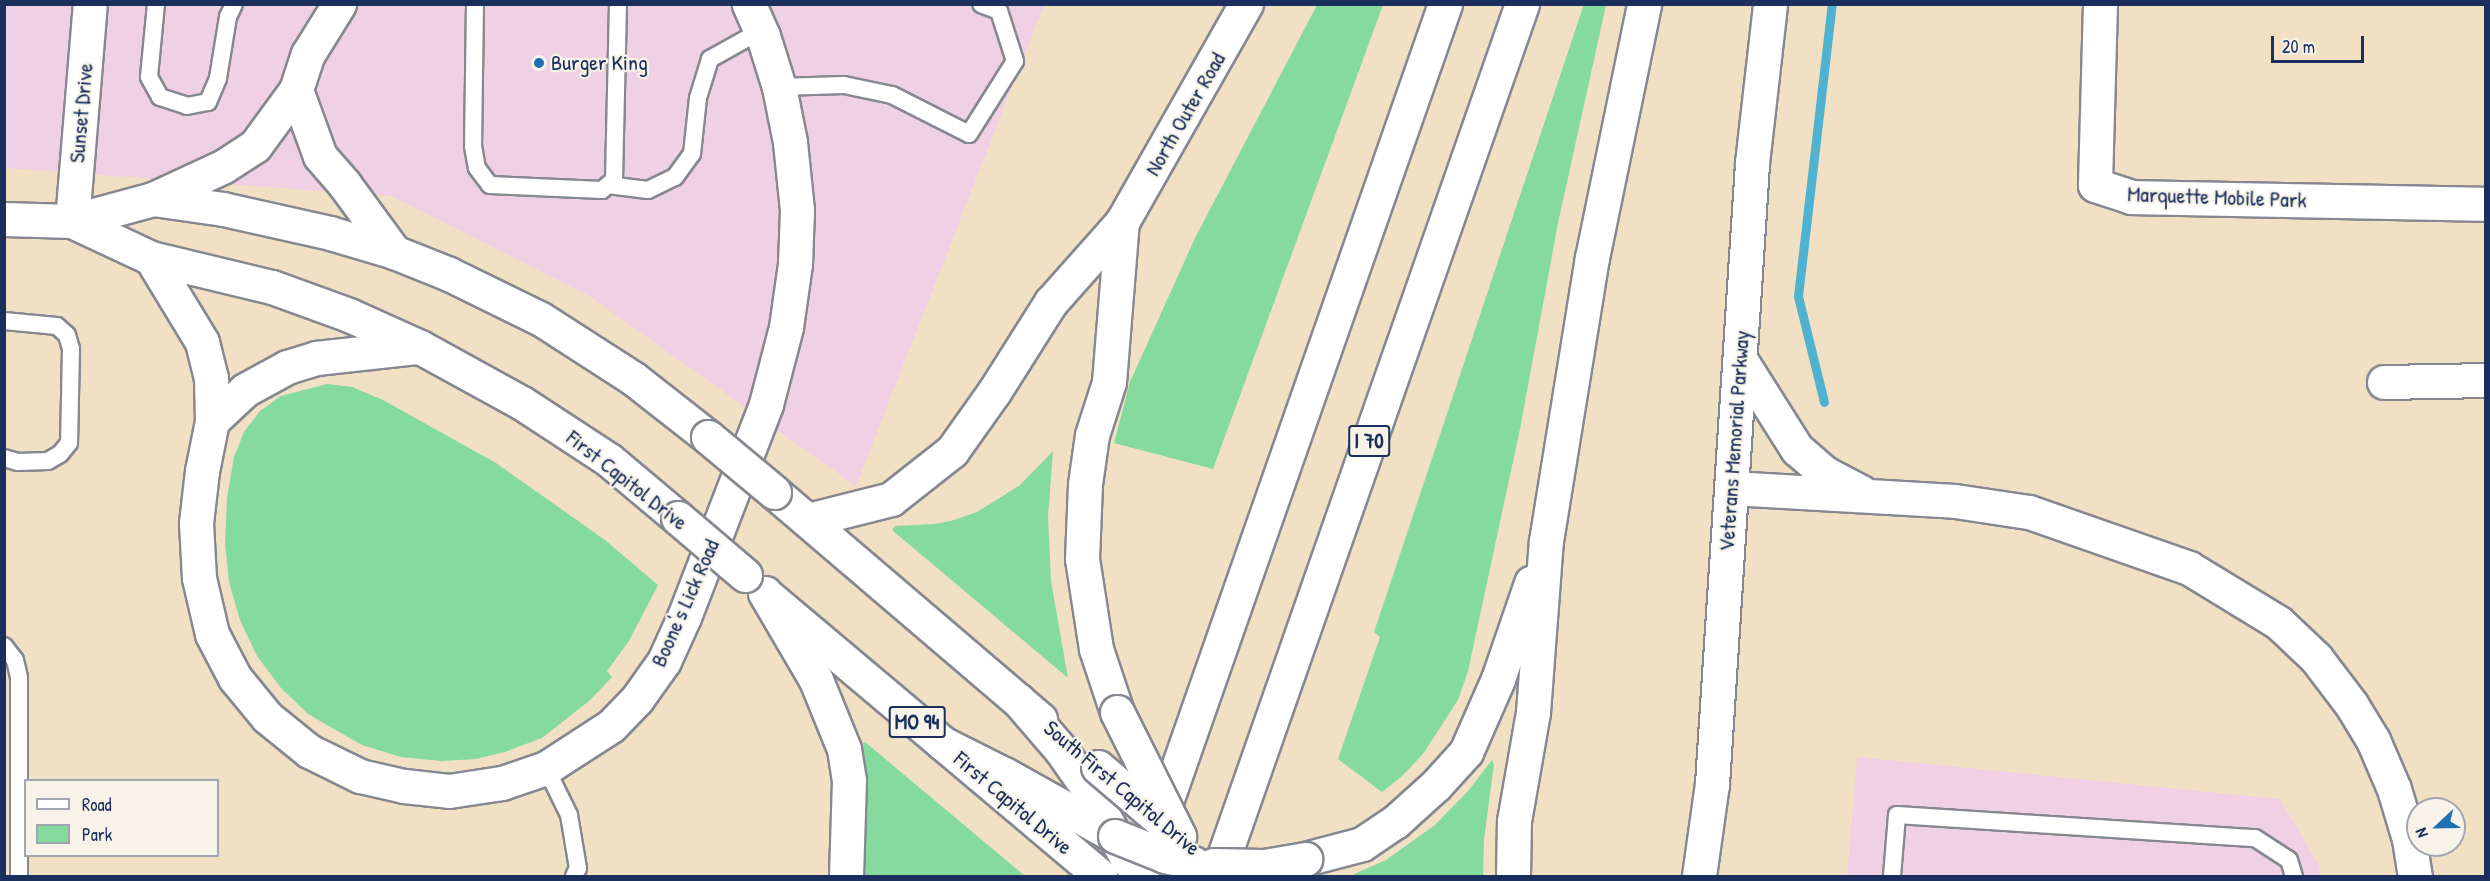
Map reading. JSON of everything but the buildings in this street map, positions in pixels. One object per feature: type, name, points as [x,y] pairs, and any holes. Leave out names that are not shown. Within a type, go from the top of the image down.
[{"type":"main road","name":"Sunset Drive","points":[[72,221],[90,4]]},
{"type":"main road","points":[[153,199],[224,166],[255,146],[296,90],[308,54],[339,4]]},
{"type":"main road","name":"North Outer Road","points":[[1122,222],[1246,4]]},
{"type":"main road","points":[[1139,876],[1445,4]]},
{"type":"main road","name":"I 70","points":[[1205,865],[1522,4]]},
{"type":"main road","points":[[1512,876],[1514,821],[1533,712],[1546,542],[1592,258],[1644,4]]},
{"type":"main road","name":"Veterans Memorial Parkway","points":[[1700,876],[1712,783],[1752,163],[1770,4]]},
{"type":"main road","name":"Marquette Mobile Park","points":[[2100,4],[2095,185],[2131,197],[2486,204]]},
{"type":"main road","name":"Boone's Lick Road","points":[[151,258],[202,342],[211,378],[212,421],[202,471],[196,523],[198,578],[212,634],[235,678],[267,717],[309,751],[360,776],[404,786],[449,791],[502,783],[546,768],[611,726],[637,699],[664,661],[684,617],[766,404],[786,327],[795,264],[797,210],[790,142],[779,87],[754,18]]},
{"type":"main road","points":[[296,90],[320,156],[345,185],[394,252]]},
{"type":"main road","name":"First Capitol Drive","points":[[4,219],[72,221],[153,199],[224,209],[330,233],[394,252],[449,274],[541,319],[634,379],[808,520],[1018,700]]},
{"type":"main road","name":"First Capitol Drive","points":[[72,221],[151,258],[272,287],[348,315],[420,347],[532,409],[609,460],[1100,876]]},
{"type":"main road","points":[[808,520],[891,499],[952,452],[994,392],[1050,302],[1122,222]]},
{"type":"main road","points":[[1122,222],[1109,382],[1092,435],[1085,484],[1082,559],[1096,649],[1117,712],[1205,865]]},
{"type":"main road","points":[[212,421],[245,390],[287,367],[316,358],[420,347]]},
{"type":"main road","points":[[1740,359],[1797,449],[1825,473],[1868,496]]},
{"type":"main road","points":[[2384,382],[2486,380]]},
{"type":"main road","points":[[1731,488],[1955,501],[2029,512],[2189,568],[2278,623],[2316,658],[2351,704],[2373,740],[2394,789],[2409,839],[2415,876]]},
{"type":"main road","points":[[1115,836],[1165,856],[1205,865],[1264,866],[1305,859],[1362,844],[1395,822],[1436,785],[1466,752],[1498,679],[1546,542]]},
{"type":"main road","points":[[755,584],[816,680],[844,749],[849,780],[846,876]]},
{"type":"main road","name":"South First Capitol Drive","points":[[1018,700],[1089,790],[1205,865]]},
{"type":"main road","points":[[942,743],[1089,790],[1139,876]]},
{"type":"lane","points":[[156,4],[149,77],[160,98],[188,106],[208,102],[218,78],[228,17],[234,4]]},
{"type":"lane","points":[[475,4],[473,146],[477,168],[490,185],[602,190],[614,180],[616,158],[618,4]]},
{"type":"lane","points":[[779,87],[844,85],[892,95],[969,134],[1015,61],[999,10],[981,4]]},
{"type":"lane","points":[[608,185],[648,190],[675,177],[692,154],[698,98],[710,59],[754,18]]},
{"type":"lane","points":[[4,321],[57,326],[68,335],[71,349],[69,443],[60,454],[48,460],[11,460]]},
{"type":"lane","points":[[4,646],[15,660],[20,678],[19,876]]},
{"type":"lane","points":[[546,768],[569,815],[578,868],[574,876]]},
{"type":"lane","points":[[1892,876],[1898,816],[2255,838],[2289,860],[2294,876]]},
{"type":"shaded area","points":[[4,5],[1044,5],[856,486],[586,294],[391,196],[5,168]]},
{"type":"shaded area","points":[[1857,757],[2280,799],[2319,866],[2320,876],[1847,876]]},
{"type":"green space","points":[[1584,4],[1606,5],[1558,223],[1520,429],[1468,671],[1458,700],[1423,754],[1401,777],[1382,792],[1338,759],[1380,637],[1374,632]]},
{"type":"green space","points":[[1317,5],[1383,5],[1213,469],[1114,443],[1130,382],[1195,238]]},
{"type":"green space","points":[[327,384],[352,387],[383,400],[496,463],[605,540],[658,585],[629,641],[607,671],[612,677],[589,701],[542,738],[505,752],[476,759],[441,761],[401,757],[362,745],[308,714],[281,688],[257,656],[240,620],[229,582],[225,543],[227,498],[234,457],[244,432],[260,411],[281,396]]},
{"type":"green space","points":[[1053,451],[1048,517],[1051,581],[1068,678],[892,530],[895,526],[935,524],[977,512],[1019,486]]},
{"type":"green space","points":[[865,742],[1025,876],[864,876],[866,816],[862,744]]},
{"type":"green space","points":[[1492,760],[1494,764],[1484,839],[1483,876],[1350,876],[1386,860],[1435,825],[1468,791]]},
{"type":"waterway","points":[[1824,402],[1798,296],[1832,4]]},
{"type":"place","name":"Burger King","points":[[539,63]]}]
